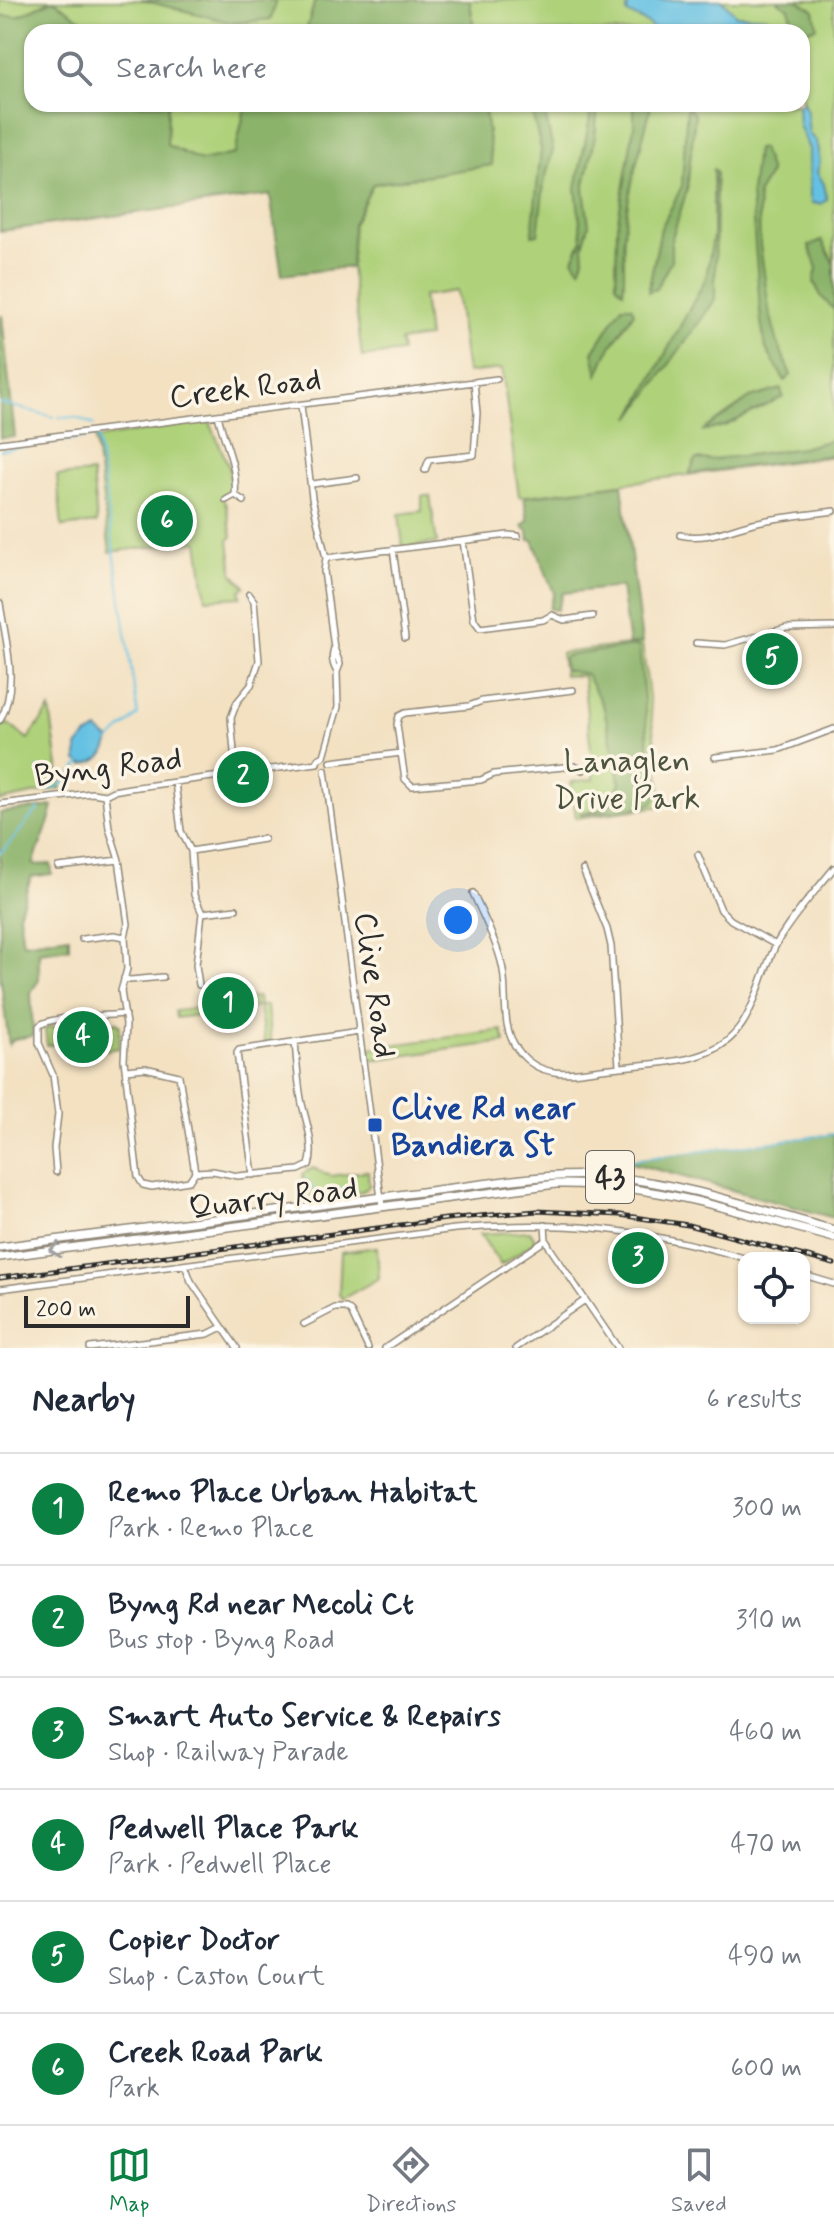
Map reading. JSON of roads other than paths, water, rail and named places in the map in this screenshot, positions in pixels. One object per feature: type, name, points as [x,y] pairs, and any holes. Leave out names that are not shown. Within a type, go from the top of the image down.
[{"type":"main road","name":"Quarry Road","points":[[0,1247],[544,1177],[610,1177],[676,1188],[834,1230]]},
{"type":"main road","name":"Quarry Road","points":[[0,1257],[533,1186],[597,1184],[675,1195],[834,1238]]},
{"type":"main road","points":[[280,1210],[281,1220]]},
{"type":"street","name":"Creek Road","points":[[0,443],[497,379]]},
{"type":"street","points":[[425,470],[429,460],[472,456],[475,452],[477,413],[474,382]]},
{"type":"street","points":[[301,405],[312,498],[326,558],[324,571],[334,648],[338,654],[338,707],[324,756],[317,763],[320,769],[325,770],[331,762]]},
{"type":"street","points":[[218,415],[225,445],[234,463],[235,495]]},
{"type":"street","points":[[312,484],[357,478]]},
{"type":"street","points":[[226,500],[235,495]]},
{"type":"street","points":[[235,495],[244,501]]},
{"type":"street","points":[[680,535],[707,537],[752,523],[834,511]]},
{"type":"street","points":[[326,558],[518,536]]},
{"type":"street","points":[[463,541],[474,620],[478,626],[483,628],[543,620],[552,615],[564,620],[593,616]]},
{"type":"street","points":[[393,549],[405,638]]},
{"type":"street","points":[[236,774],[231,718],[237,702],[251,685],[259,661],[254,601],[249,594]]},
{"type":"street","points":[[0,603],[11,694],[0,720]]},
{"type":"street","points":[[696,643],[725,645],[786,628],[834,627]]},
{"type":"street","points":[[0,667],[9,666]]},
{"type":"street","points":[[573,690],[402,714],[397,724],[405,779],[412,786],[482,780],[494,774],[574,766],[583,770]]},
{"type":"street","points":[[715,757],[778,750],[834,729]]},
{"type":"street","points":[[324,756],[331,762],[401,753]]},
{"type":"street","name":"Byng Road","points":[[0,804],[92,793],[105,795],[122,789],[317,763]]},
{"type":"street","name":"Clive Road","points":[[325,770],[382,1206]]},
{"type":"street","points":[[175,782],[181,831],[191,851],[194,895],[202,913],[196,965],[199,985]]},
{"type":"street","points":[[105,795],[128,924],[125,937],[128,961],[121,991],[125,1014],[126,1070],[138,1177],[143,1185],[152,1187],[185,1182],[195,1172],[179,1076],[145,1068],[126,1070]]},
{"type":"street","points":[[191,851],[264,839]]},
{"type":"street","points":[[698,855],[721,910],[731,920],[776,945]]},
{"type":"street","points":[[58,867],[119,860]]},
{"type":"street","points":[[473,893],[502,964],[508,1031],[524,1058],[534,1066],[557,1074],[703,1055],[729,1041],[750,1014],[776,945],[834,868]]},
{"type":"street","points":[[583,870],[611,946],[619,1066]]},
{"type":"street","points":[[202,913],[236,909]]},
{"type":"street","points":[[82,939],[114,935],[125,937]]},
{"type":"street","points":[[124,978],[163,977]]},
{"type":"street","points":[[56,1172],[54,1148],[58,1114],[53,1075],[39,1043],[39,1026],[43,1021],[56,1019],[125,1014]]},
{"type":"street","points":[[253,1175],[237,1053],[242,1048],[359,1032]]},
{"type":"street","points":[[195,1172],[213,1171],[238,1176],[304,1169],[311,1159],[295,1042]]},
{"type":"street","points":[[545,1225],[546,1240],[618,1348]]},
{"type":"street","points":[[0,1289],[455,1229],[545,1225],[638,1232],[738,1257]]},
{"type":"street","points":[[385,1348],[546,1240]]},
{"type":"street","points":[[185,1265],[191,1281],[237,1348]]},
{"type":"street","points":[[810,1277],[834,1284]]},
{"type":"street","points":[[516,1348],[585,1300]]},
{"type":"street","points":[[304,1324],[335,1308],[346,1308],[351,1312],[368,1348]]},
{"type":"street","points":[[90,1348],[208,1334],[222,1327]]},
{"type":"water","points":[[628,0],[722,0],[736,15],[767,17],[770,23],[648,24],[627,13]]},
{"type":"water","points":[[798,112],[807,112],[809,134],[816,141],[820,162],[817,172],[827,199],[821,204],[812,203],[810,197],[809,149],[799,125]]},
{"type":"water","points":[[98,730],[110,740],[108,746],[101,757],[84,765],[77,761],[77,747],[86,736]]},
{"type":"waterway","points":[[0,403],[54,417]]},
{"type":"waterway","points":[[59,417],[78,418],[94,425]]},
{"type":"waterway","points":[[1,450],[97,436],[138,715],[110,740]]},
{"type":"waterway","points":[[38,768],[48,790],[63,784],[81,763]]},
{"type":"waterway","points":[[0,853],[39,809]]},
{"type":"waterway","points":[[625,1161],[834,1134]]},
{"type":"waterway","points":[[306,1179],[314,1191]]},
{"type":"waterway","points":[[326,1190],[356,1188]]},
{"type":"railway","points":[[0,1278],[446,1219],[537,1211],[620,1215],[688,1225],[834,1264]]},
{"type":"place","name":"Creek Road Park","points":[[167,521]]},
{"type":"place","name":"Copier Doctor","points":[[772,659]]},
{"type":"place","name":"Byng Rd near Mecoli Ct","points":[[243,777]]},
{"type":"place","name":"Remo Place Urban Habitat","points":[[228,1003]]},
{"type":"place","name":"Pedwell Place Park","points":[[83,1037]]},
{"type":"place","name":"Clive Rd near Bandiera St","points":[[375,1125]]},
{"type":"place","name":"Smart Auto Service & Repairs","points":[[638,1258]]},
{"type":"park label","name":"Lanaglen Drive Park","points":[[627,778]]}]
